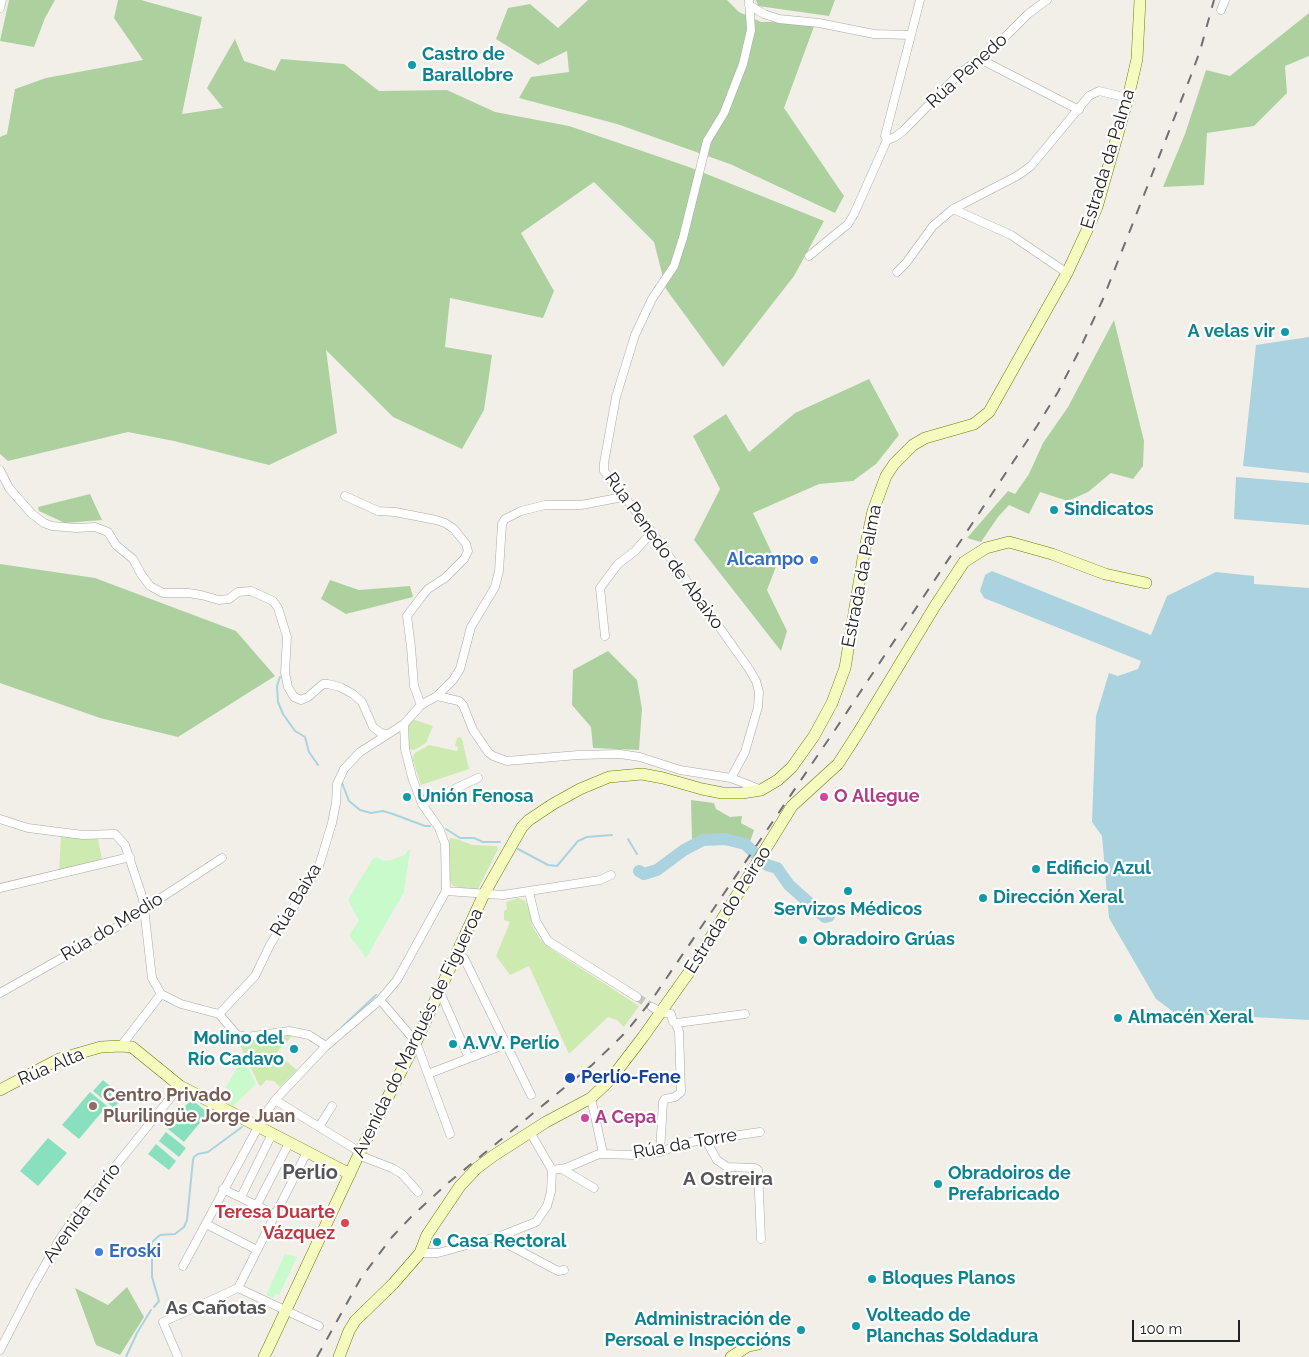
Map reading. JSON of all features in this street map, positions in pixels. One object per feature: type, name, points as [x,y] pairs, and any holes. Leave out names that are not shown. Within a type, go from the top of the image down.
[{"type":"street","points":[[0,8],[2,0]]},
{"type":"street","points":[[745,0],[764,14],[779,19],[819,23],[874,34],[910,35]]},
{"type":"street","points":[[809,256],[848,224],[887,140],[885,136],[920,0]]},
{"type":"street","name":"Rúa Penedo","points":[[887,140],[903,131],[959,74],[994,49],[1028,14],[1047,0]]},
{"type":"street","name":"Estrada da Palma","points":[[511,845],[528,820],[580,789],[609,777],[642,774],[702,789],[742,793],[761,790],[778,780],[792,767],[814,736],[832,703],[845,668],[864,553],[873,511],[886,476],[898,459],[913,445],[925,438],[974,424],[990,412],[1067,273],[1097,207],[1137,59],[1140,0]]},
{"type":"street","points":[[1221,10],[1225,0]]},
{"type":"street","name":"Rúa Penedo de Abaixo","points":[[731,778],[745,752],[760,700],[756,681],[652,532],[604,471],[604,464],[616,397],[640,322],[659,287],[674,266],[679,253],[707,140],[724,114],[743,64],[752,30],[750,3]]},
{"type":"street","points":[[980,60],[1079,110]]},
{"type":"street","points":[[897,272],[933,226],[953,209],[1016,176],[1031,166],[1089,96],[1099,91],[1128,98]]},
{"type":"street","points":[[953,209],[1011,235],[1067,273]]},
{"type":"street","points":[[0,470],[9,488],[32,514],[44,523],[52,526],[96,527],[108,532],[116,545],[133,559],[150,586],[163,593],[188,593],[219,600],[229,598],[238,592],[251,591],[273,601],[278,608],[287,637],[285,673],[288,687],[294,697],[301,700],[308,697],[324,684],[340,687],[353,694],[362,702],[373,727],[381,733],[388,734]]},
{"type":"street","points":[[345,496],[378,511],[395,512],[445,523],[454,528],[466,544],[468,551],[464,559],[445,578],[428,589],[407,616],[412,647],[414,686],[421,705]]},
{"type":"street","name":"Rúa Baixa","points":[[219,1014],[256,976],[270,945],[319,866],[333,816],[337,784],[344,769],[360,752],[404,724],[421,705],[436,696],[453,680],[460,669],[471,627],[495,586],[500,564],[502,524],[505,519],[513,514],[545,505],[581,505],[623,497]]},
{"type":"street","points":[[605,636],[600,588],[618,564],[635,551],[652,532]]},
{"type":"street","name":"Estrada do Peirao","points":[[339,1357],[355,1321],[394,1284],[420,1253],[426,1235],[460,1186],[493,1156],[530,1132],[591,1098],[610,1080],[657,1009],[692,968],[792,806],[838,764],[964,562],[986,548],[1009,542],[1052,554],[1105,574],[1146,583]]},
{"type":"street","points":[[436,696],[459,701],[463,704],[473,730],[488,752],[506,761],[569,755],[620,754],[640,757],[680,770],[731,778],[761,790]]},
{"type":"street","points":[[183,1266],[256,1126],[275,1100],[326,1046],[380,1000],[397,980],[446,891],[445,844],[439,828],[422,804],[404,749],[404,724]]},
{"type":"street","points":[[422,804],[478,778]]},
{"type":"street","points":[[0,819],[28,828],[83,835],[115,834],[126,845],[139,882],[143,899],[152,978],[161,994],[181,1004],[219,1014],[237,1035],[246,1037],[267,1032],[289,1031],[308,1035],[326,1046]]},
{"type":"street","name":"Avenida do Marqués de Figueroa","points":[[264,1357],[359,1153],[416,1042],[484,894],[511,845]]},
{"type":"street","points":[[0,888],[130,857]]},
{"type":"street","name":"Rúa do Medio","points":[[0,993],[115,928],[222,858]]},
{"type":"street","points":[[446,891],[503,895],[600,880],[611,875]]},
{"type":"street","points":[[529,892],[536,922],[548,941],[636,997]]},
{"type":"street","points":[[456,954],[464,958],[531,1095]]},
{"type":"street","points":[[439,990],[469,1058]]},
{"type":"street","points":[[121,1046],[161,994]]},
{"type":"street","points":[[380,1000],[416,1042],[450,1134]]},
{"type":"street","points":[[657,1009],[670,1014],[679,1031],[681,1092],[675,1097],[665,1099],[663,1102],[660,1152]]},
{"type":"street","points":[[675,1023],[745,1014]]},
{"type":"street","points":[[428,1074],[506,1044]]},
{"type":"street","name":"Rúa Alta","points":[[0,1090],[59,1059],[101,1047],[132,1047],[180,1086],[350,1174]]},
{"type":"street","name":"Avenida Tarrío","points":[[0,1350],[60,1237],[180,1086]]},
{"type":"street","points":[[591,1098],[603,1153]]},
{"type":"street","points":[[275,1100],[359,1153],[402,1174],[418,1192]]},
{"type":"street","points":[[319,1127],[332,1106]]},
{"type":"street","points":[[420,1253],[438,1253],[503,1235],[536,1222],[547,1206],[551,1192],[552,1170],[530,1132]]},
{"type":"street","name":"Rúa da Torre","points":[[552,1170],[562,1169],[593,1155],[603,1153],[636,1155],[660,1152],[685,1143],[760,1132]]},
{"type":"street","points":[[241,1197],[272,1134]]},
{"type":"street","points":[[705,1139],[717,1160],[727,1167],[755,1168],[758,1170],[761,1239]]},
{"type":"street","points":[[257,1205],[289,1143]]},
{"type":"street","points":[[178,1357],[163,1322],[238,1288],[307,1152]]},
{"type":"street","points":[[562,1169],[594,1188]]},
{"type":"street","points":[[224,1189],[274,1214]]},
{"type":"street","points":[[206,1224],[257,1250]]},
{"type":"street","points":[[503,1235],[507,1244],[558,1271],[564,1270]]},
{"type":"street","points":[[238,1288],[318,1326]]},
{"type":"street","points":[[731,1357],[748,1346],[758,1344],[747,1357]]},
{"type":"green space","points":[[9,0],[55,0],[45,18],[34,47],[0,41]]},
{"type":"green space","points":[[118,0],[141,0],[202,17],[182,114],[223,108],[207,88],[235,39],[244,61],[275,71],[281,59],[344,64],[379,91],[447,90],[495,112],[569,126],[689,167],[824,221],[794,276],[723,367],[666,289],[654,242],[594,182],[521,233],[554,291],[543,318],[450,298],[445,347],[492,355],[484,410],[462,449],[393,417],[326,350],[337,433],[269,465],[174,441],[128,432],[8,461],[0,454],[0,137],[7,134],[15,89],[46,78],[143,60],[114,18]]},
{"type":"green space","points":[[588,0],[727,0],[739,12],[761,22],[816,21],[784,108],[844,196],[835,213],[730,164],[617,124],[519,98],[531,77],[569,72],[567,51],[538,65],[496,39],[508,8],[530,4],[558,28]]},
{"type":"green space","points":[[756,0],[835,0],[829,16],[758,6]]},
{"type":"green space","points":[[1309,13],[1309,56],[1285,66],[1287,93],[1254,126],[1207,133],[1204,185],[1163,187],[1185,134],[1206,70],[1230,76]]},
{"type":"green space","points":[[1114,320],[1144,441],[1143,466],[1133,479],[1111,473],[1088,492],[1068,501],[1040,492],[1029,514],[1009,505],[998,517],[981,542],[967,538],[1008,491],[1015,494],[1029,474],[1043,443],[1068,407]]},
{"type":"green space","points":[[869,379],[899,435],[876,464],[853,481],[819,484],[753,513],[777,564],[767,590],[787,631],[781,651],[694,540],[720,489],[693,436],[726,414],[749,452],[795,413]]},
{"type":"green space","points":[[90,494],[102,520],[65,523],[39,511],[38,507]]},
{"type":"green space","points":[[0,564],[95,578],[236,631],[275,676],[178,737],[100,718],[0,683]]},
{"type":"green space","points":[[330,580],[359,590],[410,586],[413,597],[346,614],[321,599]]},
{"type":"green space","points":[[608,651],[637,680],[642,709],[639,750],[593,748],[591,727],[572,705],[573,670]]},
{"type":"green space","points":[[412,719],[433,726],[426,743],[414,750],[409,749],[408,746],[409,725]]},
{"type":"green space","points":[[460,737],[469,769],[421,785],[412,758],[415,753],[429,745],[457,751],[458,747],[455,746],[457,738]]},
{"type":"green space","points":[[691,800],[714,803],[716,809],[730,817],[742,816],[741,823],[754,830],[750,842],[718,835],[692,840]]},
{"type":"green space","points":[[61,836],[98,839],[102,859],[59,870]]},
{"type":"green space","points":[[450,838],[472,845],[497,846],[498,849],[477,891],[453,886],[449,879],[448,846]]},
{"type":"green space","points":[[410,850],[404,892],[366,958],[349,935],[359,921],[348,900],[372,860],[376,857],[383,861],[391,860],[405,855]]},
{"type":"green space","points":[[518,898],[525,901],[529,907],[532,925],[540,939],[551,949],[639,1006],[624,1027],[617,1020],[608,1017],[569,1054],[529,966],[510,975],[496,956],[510,922],[504,920],[504,911],[507,909],[506,902]]},
{"type":"green space","points":[[279,1034],[292,1036],[276,1053],[297,1070],[280,1087],[274,1081],[266,1080],[261,1086],[238,1041]]},
{"type":"green space","points":[[243,1058],[256,1084],[233,1106],[219,1099]]},
{"type":"green space","points":[[103,1080],[123,1097],[114,1108],[93,1091]]},
{"type":"green space","points":[[90,1092],[107,1106],[79,1139],[62,1125]]},
{"type":"green space","points":[[191,1099],[208,1113],[184,1142],[168,1129]]},
{"type":"green space","points":[[166,1132],[186,1148],[179,1157],[159,1141]]},
{"type":"green space","points":[[48,1138],[67,1153],[38,1186],[20,1171]]},
{"type":"green space","points":[[156,1144],[176,1161],[169,1170],[148,1154]]},
{"type":"green space","points":[[285,1254],[297,1257],[279,1295],[276,1294],[273,1298],[266,1295]]},
{"type":"green space","points":[[127,1287],[144,1317],[120,1355],[96,1345],[75,1288],[108,1305]]},
{"type":"water","points":[[1309,337],[1309,473],[1243,466],[1256,345]]},
{"type":"water","points":[[1236,477],[1309,483],[1309,525],[1234,519]]},
{"type":"water","points":[[992,571],[1151,635],[1167,596],[1216,572],[1254,576],[1254,584],[1309,588],[1309,1020],[1175,1013],[1156,999],[1109,918],[1102,836],[1092,822],[1096,716],[1109,673],[1118,676],[1138,669],[1141,661],[984,598],[980,591],[985,575]]},
{"type":"waterway","points":[[280,677],[277,686],[278,702],[283,714],[295,731],[305,737],[309,752],[318,765]]},
{"type":"waterway","points":[[342,783],[349,801],[360,810],[371,813],[383,811],[425,826],[430,826]]},
{"type":"waterway","points":[[446,829],[460,838],[474,838],[483,842],[500,842]]},
{"type":"waterway","points":[[518,849],[548,865],[557,866],[578,841],[587,837],[612,835]]},
{"type":"waterway","points":[[628,839],[637,854]]},
{"type":"waterway","points":[[639,871],[644,874],[657,870],[684,850],[703,840],[725,839],[745,844],[767,865],[777,868],[789,885],[825,917],[829,916]]},
{"type":"waterway","points":[[342,1027],[376,995]]},
{"type":"waterway","points":[[154,1307],[159,1301],[152,1277],[152,1242],[160,1235],[175,1234],[184,1227],[187,1220],[194,1157],[208,1152],[242,1127]]},
{"type":"waterway","points":[[126,1357],[137,1333],[151,1310]]},
{"type":"tunnel","points":[[637,997],[652,1007]]},
{"type":"railway","points":[[317,1357],[361,1278],[392,1237],[448,1183],[592,1065],[626,1032],[651,1001],[841,721],[1037,426],[1058,392],[1103,299],[1190,78],[1200,51],[1214,0]]},
{"type":"place","name":"Castro de Barallobre","points":[[412,65]]},
{"type":"place","name":"A velas vir","points":[[1285,332]]},
{"type":"place","name":"Sindicatos","points":[[1054,510]]},
{"type":"place","name":"Alcampo","points":[[814,560]]},
{"type":"place","name":"Unión Fenosa","points":[[407,797]]},
{"type":"place","name":"O Allegue","points":[[824,797]]},
{"type":"place","name":"Edificio Azul","points":[[1036,869]]},
{"type":"place","name":"Servizos Médicos","points":[[848,891]]},
{"type":"place","name":"Dirección Xeral","points":[[983,898]]},
{"type":"place","name":"Obradoiro Grúas","points":[[803,940]]},
{"type":"place","name":"Almacén Xeral","points":[[1118,1018]]},
{"type":"place","name":"A.VV. Perlío","points":[[453,1044]]},
{"type":"place","name":"Molino del Río Cadavo","points":[[294,1049]]},
{"type":"place","name":"Perlío-Fene","points":[[570,1078]]},
{"type":"place","name":"Centro Privado Plurilingüe Jorge Juan","points":[[93,1106]]},
{"type":"place","name":"A Cepa","points":[[585,1118]]},
{"type":"place","name":"Obradoiros de Prefabricado","points":[[938,1184]]},
{"type":"place","name":"Teresa Duarte Vázquez","points":[[345,1223]]},
{"type":"place","name":"Casa Rectoral","points":[[437,1242]]},
{"type":"place","name":"Eroski","points":[[99,1252]]},
{"type":"place","name":"Bloques Planos","points":[[872,1279]]},
{"type":"place","name":"Volteado de Planchas Soldadura","points":[[856,1326]]},
{"type":"place","name":"Administración de Persoal e Inspeccións","points":[[801,1330]]},
{"type":"district","name":"Perlío","points":[[310,1173]]},
{"type":"district","name":"A Ostreira","points":[[728,1179]]},
{"type":"district","name":"As Cañotas","points":[[216,1308]]}]
